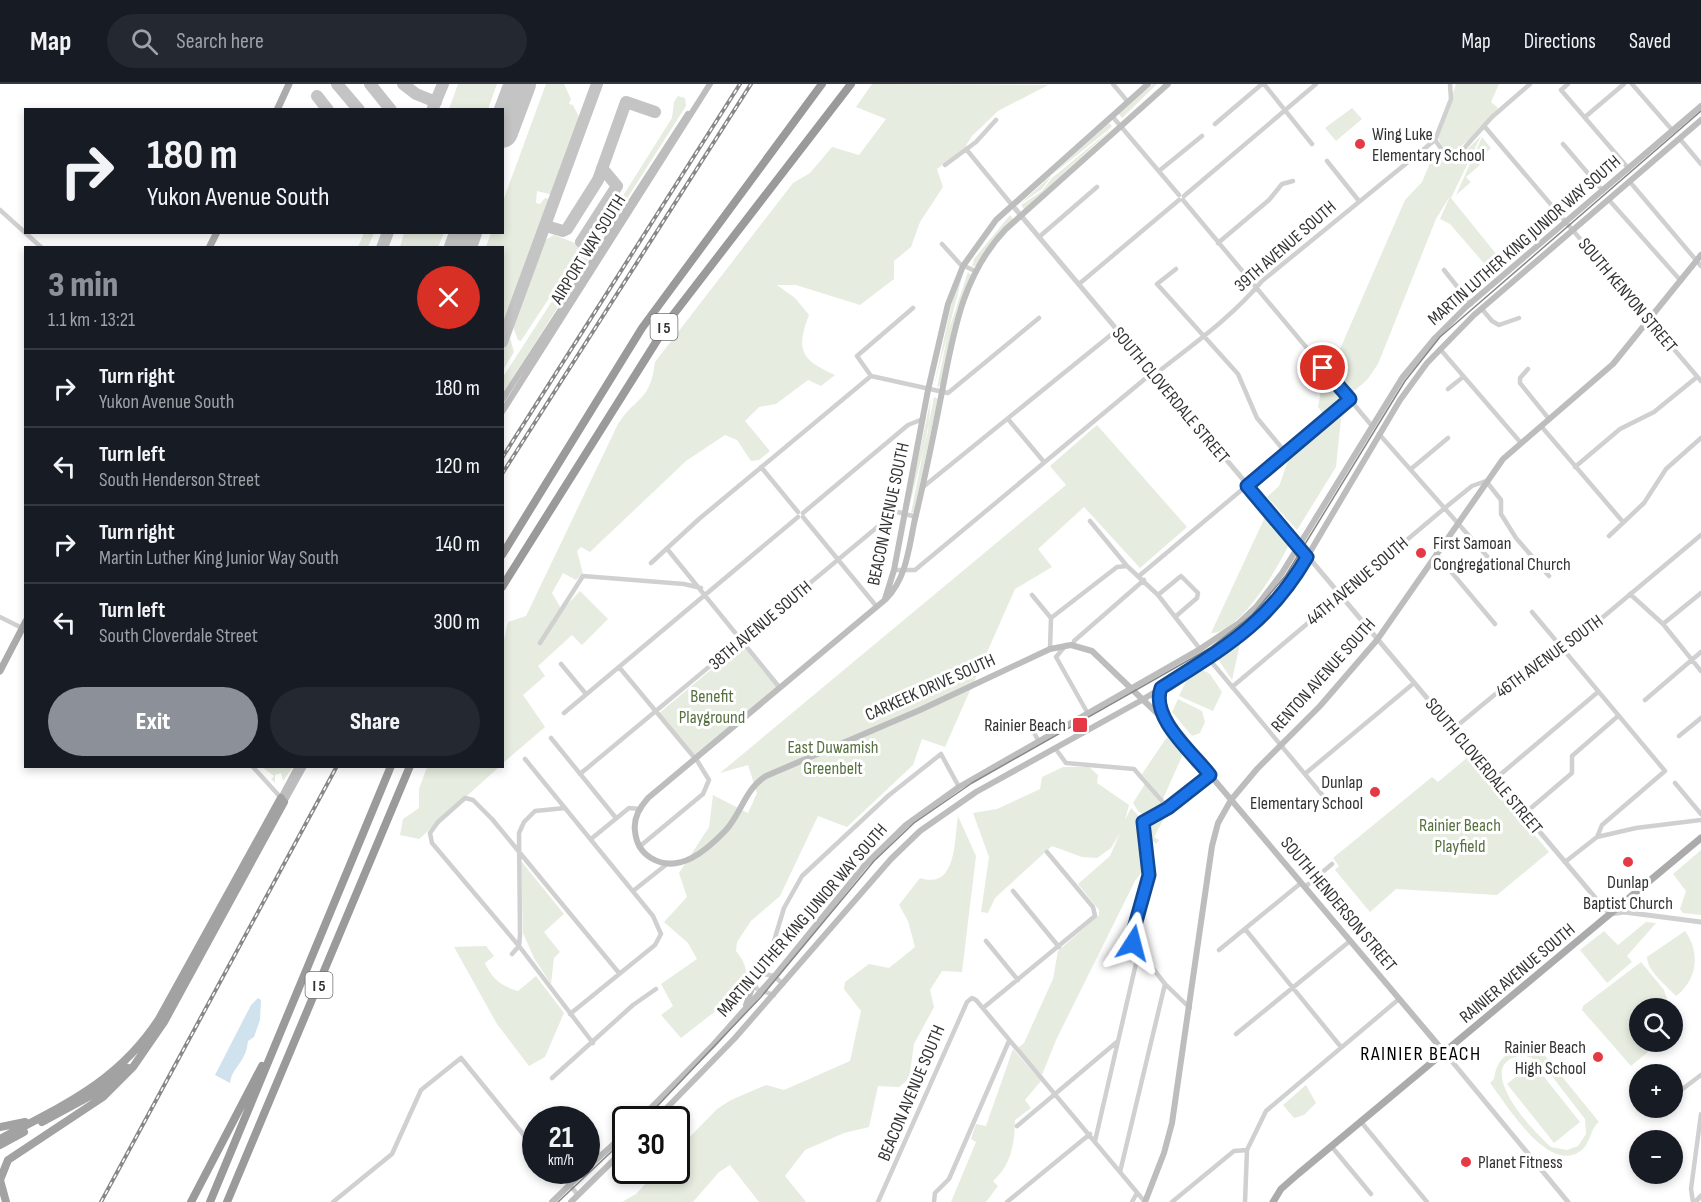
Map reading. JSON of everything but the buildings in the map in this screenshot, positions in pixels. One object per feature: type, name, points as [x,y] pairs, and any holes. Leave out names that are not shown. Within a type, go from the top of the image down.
[{"type":"highway","name":"I 5","points":[[504,552],[642,328],[822,84]]},
{"type":"highway","name":"I 5","points":[[504,584],[673,315],[851,84]]},
{"type":"highway","name":"I 5","points":[[210,1202],[390,768]]},
{"type":"highway","name":"I 5","points":[[227,1202],[409,768]]},
{"type":"highway","points":[[5,1202],[0,1180],[8,1161],[103,1097],[126,1077],[142,1054],[164,1022],[283,800]]},
{"type":"highway","points":[[0,1139],[101,1083],[138,1050],[159,1019],[283,800]]},
{"type":"highway","points":[[190,1202],[287,1021]]},
{"type":"highway","points":[[0,1145],[103,1089],[142,1054]]},
{"type":"highway","points":[[0,1127],[27,1121],[51,1112]]},
{"type":"highway","points":[[234,1202],[236,1182]]},
{"type":"highway","points":[[0,1199],[5,1202]]},
{"type":"main road","points":[[278,108],[289,84]]},
{"type":"main road","name":"AIRPORT WAY SOUTH","points":[[504,409],[710,84]]},
{"type":"main road","name":"BEACON AVENUE SOUTH","points":[[884,599],[894,570],[928,390],[948,304],[963,266],[986,232],[1012,205],[1148,84]]},
{"type":"main road","name":"BEACON AVENUE SOUTH","points":[[884,599],[897,586],[903,572],[923,487],[959,309],[975,271],[991,245],[1020,214],[1168,84]]},
{"type":"main road","name":"AIRPORT WAY SOUTH","points":[[504,397],[680,122],[698,102]]},
{"type":"main road","name":"MARTIN LUTHER KING JUNIOR WAY SOUTH","points":[[652,1106],[760,992],[875,854],[920,814],[959,787],[1038,740],[1200,649],[1239,623],[1256,607],[1274,586],[1412,364],[1471,304],[1701,106]]},
{"type":"main road","name":"MARTIN LUTHER KING JUNIOR WAY SOUTH","points":[[669,1106],[720,1055],[891,859],[920,831],[963,800],[1142,700],[1209,659],[1250,629],[1275,604],[1307,557],[1379,434],[1411,384],[1440,349],[1482,309],[1701,120]]},
{"type":"main road","name":"RENTON AVENUE SOUTH","points":[[1145,1202],[1164,1153],[1172,1123],[1212,846],[1218,823],[1231,800],[1280,745],[1320,706],[1377,640],[1503,459],[1613,364],[1700,261]]},
{"type":"main road","points":[[667,864],[649,857],[639,847],[634,828],[640,809],[664,784],[884,599]]},
{"type":"main road","points":[[0,671],[24,626]]},
{"type":"main road","name":"CARKEEK DRIVE SOUTH","points":[[667,864],[691,859],[723,833],[739,812],[750,789],[766,776],[920,710],[1050,649],[1070,645]]},
{"type":"main road","name":"SOUTH HENDERSON STREET","points":[[1070,645],[1097,655],[1162,718],[1445,1053]]},
{"type":"main road","points":[[1161,688],[1158,703],[1162,718]]},
{"type":"main road","points":[[283,800],[297,768]]},
{"type":"main road","points":[[283,800],[303,768]]},
{"type":"main road","name":"RAINIER AVENUE SOUTH","points":[[1274,1202],[1281,1189],[1701,838]]},
{"type":"main road","points":[[744,1010],[754,980]]},
{"type":"main road","points":[[600,1157],[612,1146]]},
{"type":"main road","points":[[571,1202],[612,1162]]},
{"type":"main road","points":[[552,1202],[569,1185]]},
{"type":"street","points":[[1113,84],[1128,102]]},
{"type":"street","points":[[1215,124],[1263,84],[1312,144]]},
{"type":"street","points":[[1078,284],[1316,84]]},
{"type":"street","points":[[1450,84],[1453,90],[1435,140],[1442,151],[1450,156],[1461,152],[1492,117],[1530,84]]},
{"type":"street","points":[[1568,84],[1561,90],[1629,169]]},
{"type":"street","points":[[1585,117],[1624,84]]},
{"type":"street","points":[[1636,85],[1673,131]]},
{"type":"street","points":[[1112,116],[1372,426]]},
{"type":"street","points":[[945,165],[966,149],[996,120]]},
{"type":"street","name":"SOUTH KENYON STREET","points":[[1485,127],[1699,379]]},
{"type":"street","points":[[1159,171],[1202,136]]},
{"type":"street","points":[[1680,139],[1701,164]]},
{"type":"street","name":"39TH AVENUE SOUTH","points":[[903,572],[915,570],[1044,462],[1203,336],[1359,201],[1435,140]]},
{"type":"street","points":[[1563,144],[1603,191]]},
{"type":"street","name":"SOUTH CLOVERDALE STREET","points":[[966,149],[1452,730],[1611,914]]},
{"type":"street","points":[[1327,161],[1359,201]]},
{"type":"street","points":[[1218,243],[1269,200],[1282,184],[1293,181]]},
{"type":"street","points":[[1630,182],[1700,261]]},
{"type":"street","points":[[1040,237],[1097,187]]},
{"type":"street","points":[[1609,200],[1681,281]]},
{"type":"street","points":[[0,210],[24,232]]},
{"type":"street","points":[[27,234],[40,246]]},
{"type":"street","points":[[942,244],[963,266],[975,271]]},
{"type":"street","points":[[1176,269],[1157,285],[1242,380],[1254,412],[1286,453]]},
{"type":"street","points":[[1444,270],[1471,304]]},
{"type":"street","points":[[913,308],[857,356],[871,376],[942,392],[953,391],[1039,318]]},
{"type":"street","points":[[1482,309],[1492,321],[1499,325],[1519,318]]},
{"type":"street","points":[[923,487],[1117,330]]},
{"type":"street","points":[[1440,349],[1521,443]]},
{"type":"street","points":[[1528,369],[1520,378],[1520,383],[1549,419]]},
{"type":"street","points":[[651,564],[668,550],[670,544],[871,376]]},
{"type":"street","points":[[1448,389],[1463,376]]},
{"type":"street","points":[[1575,467],[1626,425],[1654,412],[1699,379]]},
{"type":"street","points":[[1087,712],[1056,657],[1141,578],[1350,399]]},
{"type":"street","points":[[564,712],[908,425],[923,419]]},
{"type":"street","points":[[1008,419],[1044,462]]},
{"type":"street","points":[[1541,426],[1623,522]]},
{"type":"street","points":[[1379,434],[1446,507],[1493,563],[1504,568]]},
{"type":"street","points":[[1411,469],[1448,438]]},
{"type":"street","points":[[1609,536],[1644,503],[1666,469],[1701,438]]},
{"type":"street","points":[[762,467],[877,607]]},
{"type":"street","points":[[1486,481],[1501,500],[1501,514],[1516,538],[1549,576]]},
{"type":"street","name":"44TH AVENUE SOUTH","points":[[1232,687],[1446,507],[1472,486],[1486,481]]},
{"type":"street","points":[[904,513],[916,517]]},
{"type":"street","name":"38TH AVENUE SOUTH","points":[[580,774],[893,514],[904,513]]},
{"type":"street","points":[[1090,521],[1127,566],[1158,595],[1200,649]]},
{"type":"street","name":"46TH AVENUE SOUTH","points":[[1452,730],[1539,658],[1562,649],[1701,535]]},
{"type":"street","points":[[668,550],[780,688]]},
{"type":"street","points":[[1437,555],[1495,624]]},
{"type":"street","points":[[1051,618],[1117,567],[1127,566]]},
{"type":"street","points":[[894,570],[903,572]]},
{"type":"street","points":[[540,644],[583,576],[684,584],[701,588]]},
{"type":"street","points":[[1158,595],[1181,576],[1194,587],[1198,593],[1197,598],[1175,617]]},
{"type":"street","points":[[1663,624],[1701,593]]},
{"type":"street","points":[[1630,594],[1663,624],[1701,671]]},
{"type":"street","points":[[1032,596],[1051,618],[1050,649]]},
{"type":"street","points":[[1532,612],[1665,771],[1602,825],[1597,837]]},
{"type":"street","points":[[0,617],[24,626]]},
{"type":"street","points":[[1645,700],[1701,652]]},
{"type":"street","points":[[1209,659],[1324,797]]},
{"type":"street","points":[[561,664],[586,694]]},
{"type":"street","points":[[619,667],[695,759],[709,780],[703,794],[639,847]]},
{"type":"street","points":[[1306,773],[1414,683]]},
{"type":"street","points":[[1495,779],[1598,692]]},
{"type":"street","points":[[1524,814],[1572,772],[1572,756],[1618,716]]},
{"type":"street","points":[[1679,736],[1701,718]]},
{"type":"street","points":[[1028,722],[1038,740]]},
{"type":"street","points":[[551,738],[616,818]]},
{"type":"street","points":[[1054,748],[1066,763],[1134,769],[1168,808]]},
{"type":"street","points":[[774,995],[760,992],[754,980],[764,974],[784,908],[802,876],[888,796],[941,754],[959,787]]},
{"type":"street","points":[[525,759],[633,891],[656,921],[661,934],[655,945],[570,1014]]},
{"type":"street","points":[[254,768],[283,800]]},
{"type":"street","points":[[1190,1008],[1165,984],[1136,949],[1132,936],[1149,869],[1143,822],[1168,808],[1210,775]]},
{"type":"street","points":[[1675,783],[1701,814]]},
{"type":"street","points":[[593,1043],[519,946],[430,838],[438,822],[469,798],[487,814],[517,849],[619,973]]},
{"type":"street","points":[[591,839],[630,807],[640,809]]},
{"type":"street","points":[[512,954],[519,946],[517,849],[521,826],[531,813],[542,809],[565,808]]},
{"type":"street","points":[[1565,862],[1597,837],[1636,828],[1701,820]]},
{"type":"street","points":[[1047,852],[1096,914],[984,1008],[1009,1041],[1055,1092],[1145,1202]]},
{"type":"street","points":[[633,891],[667,864]]},
{"type":"street","points":[[1218,950],[1332,864]]},
{"type":"street","points":[[1013,891],[1059,947]]},
{"type":"street","points":[[1611,914],[1624,912],[1701,922]]},
{"type":"street","points":[[1245,929],[1341,1047]]},
{"type":"street","points":[[986,941],[1018,980]]},
{"type":"street","points":[[1236,1034],[1350,941]]},
{"type":"street","points":[[1095,1141],[1137,959],[1141,954]]},
{"type":"street","points":[[764,974],[774,976],[783,984]]},
{"type":"street","points":[[1120,1172],[1165,984]]},
{"type":"street","points":[[552,1078],[633,1005],[656,989]]},
{"type":"street","name":"BEACON AVENUE SOUTH","points":[[878,1202],[967,1002],[972,998],[984,1008]]},
{"type":"street","points":[[1245,1202],[1246,1150],[1266,1111],[1399,999]]},
{"type":"street","points":[[933,1199],[950,1179],[1009,1041]]},
{"type":"street","points":[[1017,1126],[1118,1041]]},
{"type":"street","name":"SOUTH HENDERSON STREET","points":[[1445,1053],[1565,1201]]},
{"type":"street","points":[[333,1202],[392,1154],[421,1090],[461,1058],[522,1133]]},
{"type":"street","points":[[1683,1089],[1701,1075]]},
{"type":"street","points":[[1701,1114],[1691,1189],[1694,1202],[1701,1196]]},
{"type":"street","points":[[1362,1123],[1427,1202]]},
{"type":"street","points":[[1007,1202],[1090,1134]]},
{"type":"street","points":[[1332,1147],[1371,1194]]},
{"type":"street","points":[[1172,1202],[1234,1151],[1246,1150]]},
{"type":"street","points":[[569,1185],[578,1195]]},
{"type":"street","points":[[1132,1202],[1137,1193]]},
{"type":"green space","points":[[458,84],[497,84],[488,108],[449,108]]},
{"type":"green space","points":[[546,84],[564,84],[571,99],[569,104],[573,105],[579,117],[578,127],[553,195],[537,191],[536,203],[540,204],[545,198],[551,200],[504,328],[504,246],[486,246],[491,234],[504,234],[504,198]]},
{"type":"green space","points":[[872,84],[1048,85],[998,111],[972,136],[963,150],[937,169],[943,187],[920,222],[911,247],[894,261],[894,279],[860,305],[796,285],[777,285],[795,298],[809,315],[803,337],[804,353],[815,364],[835,375],[821,386],[808,380],[776,404],[759,407],[745,421],[770,451],[759,460],[751,461],[737,440],[725,435],[686,461],[590,552],[581,547],[577,551],[583,574],[576,580],[563,573],[552,593],[562,610],[580,591],[608,619],[582,645],[572,635],[538,666],[545,676],[523,695],[545,727],[504,762],[504,639],[508,622],[526,616],[618,424],[642,397],[650,384],[655,362],[793,183],[810,173],[832,147],[859,155],[886,119],[856,107]]},
{"type":"green space","points":[[1153,84],[1157,84],[1122,118],[1119,114]]},
{"type":"green space","points":[[1456,84],[1499,84],[1491,102],[1498,108],[1474,136],[1452,153],[1442,146],[1438,138]]},
{"type":"green space","points":[[678,96],[685,98],[686,106],[504,391],[504,375],[587,247],[591,247],[672,118],[674,102]]},
{"type":"green space","points":[[1352,108],[1362,119],[1336,141],[1325,128]]},
{"type":"green space","points":[[1109,123],[1112,126],[1108,130],[1052,175],[1042,189],[1020,204]]},
{"type":"green space","points":[[1114,127],[1024,209],[1021,205],[1042,191],[1052,178]]},
{"type":"green space","points":[[1481,136],[1451,198],[1505,265],[1494,275],[1450,224],[1440,219],[1450,196],[1436,219],[1378,364],[1367,380],[1349,395],[1330,372],[1405,200],[1422,182],[1436,149],[1451,159],[1460,156]]},
{"type":"green space","points":[[1482,137],[1491,148],[1477,161],[1480,165],[1466,177],[1471,182],[1456,195]]},
{"type":"green space","points":[[1010,215],[1013,219],[972,267],[974,259]]},
{"type":"green space","points":[[364,234],[374,234],[368,246],[358,246]]},
{"type":"green space","points":[[403,234],[444,234],[438,246],[400,246]]},
{"type":"green space","points":[[554,235],[583,246],[521,341],[518,340],[513,327],[545,240]]},
{"type":"green space","points":[[968,272],[971,275],[957,310],[941,384],[937,388],[948,332]]},
{"type":"green space","points":[[963,273],[934,387],[952,301]]},
{"type":"green space","points":[[510,338],[514,352],[504,368],[504,349]]},
{"type":"green space","points":[[1330,380],[1345,397],[1326,417],[1318,407],[1321,390]]},
{"type":"green space","points":[[934,397],[938,399],[914,512],[911,513]]},
{"type":"green space","points":[[931,398],[928,431],[908,512],[907,511]]},
{"type":"green space","points":[[1338,415],[1341,419],[1336,467],[1297,530],[1267,497],[1279,486],[1289,458]]},
{"type":"green space","name":"East Duwamish Greenbelt","points":[[1097,425],[1187,527],[1140,568],[1084,507],[1038,549],[1052,567],[1015,589],[945,747],[922,739],[913,765],[847,827],[818,816],[780,896],[751,921],[737,942],[736,951],[745,968],[745,988],[681,1038],[661,1015],[673,1006],[661,984],[697,959],[688,943],[664,922],[687,897],[679,873],[709,827],[713,795],[748,813],[757,793],[748,765],[720,773],[1066,485],[1050,466]]},
{"type":"green space","points":[[1265,517],[1289,544],[1277,568],[1257,598],[1234,623],[1211,633]]},
{"type":"green space","name":"Benefit Playground","points":[[744,642],[779,689],[695,760],[657,715]]},
{"type":"green space","points":[[1240,644],[1232,680],[1218,659]]},
{"type":"green space","points":[[1203,670],[1210,674],[1222,692],[1213,711],[1179,696],[1186,681]]},
{"type":"green space","points":[[1178,699],[1202,711],[1205,722],[1200,733],[1192,736],[1172,712]]},
{"type":"green space","points":[[1167,737],[1183,754],[1163,799],[1142,774]]},
{"type":"green space","name":"Rainier Beach Playfield","points":[[1468,757],[1549,852],[1497,895],[1396,889],[1370,912],[1335,870],[1339,866],[1333,858],[1432,777],[1438,782]]},
{"type":"green space","points":[[1063,767],[1089,767],[1098,775],[1097,783],[1129,805],[1125,820],[1131,808],[1138,815],[1137,826],[1143,836],[1141,843],[1144,869],[1135,881],[1056,1040],[1042,1075],[1018,1048],[1024,1043],[1053,979],[1058,951],[1099,915],[1099,910],[1078,884],[1110,856],[1120,833],[1111,848],[1097,858],[1082,857],[1052,846],[995,898],[988,913],[981,912],[989,857],[973,813],[997,809],[1040,789],[1042,777]]},
{"type":"green space","points":[[263,768],[292,768],[283,781],[281,773],[275,775],[275,783],[271,779],[274,776]]},
{"type":"green space","points":[[427,768],[498,768],[419,839],[400,835],[403,819],[419,808],[419,789]]},
{"type":"green space","points":[[1145,784],[1165,808],[1147,817],[1138,811],[1133,803]]},
{"type":"green space","points":[[1167,813],[1154,837],[1159,840],[1156,844],[1150,839],[1145,825],[1153,818]]},
{"type":"green space","points":[[958,816],[976,856],[962,972],[942,971],[930,990],[934,1007],[914,1044],[909,1079],[899,1087],[878,1086],[869,1127],[844,1133],[805,1150],[785,1176],[806,1202],[759,1202],[730,1165],[719,1172],[693,1202],[622,1202],[636,1194],[645,1184],[690,1184],[690,1137],[717,1109],[731,1100],[766,1085],[784,1090],[850,1061],[861,1011],[844,989],[845,982],[869,964],[889,968],[915,947],[908,921],[899,905],[920,878],[932,880],[941,877],[947,870],[954,850]]},
{"type":"green space","points":[[1701,850],[1701,915],[1683,913],[1680,909],[1686,891],[1673,874]]},
{"type":"green space","points":[[521,861],[564,914],[544,932],[560,952],[554,958],[551,984],[534,958],[523,933]]},
{"type":"green space","points":[[1646,922],[1656,923],[1627,956],[1632,962],[1607,983],[1580,950],[1604,931],[1618,945]]},
{"type":"green space","points":[[1685,931],[1693,948],[1694,966],[1689,982],[1676,996],[1650,968],[1647,957]]},
{"type":"green space","points":[[486,946],[494,956],[485,963],[498,981],[518,991],[536,976],[564,1013],[545,1057],[529,1066],[497,1024],[454,947]]},
{"type":"green space","points":[[1641,962],[1664,990],[1667,998],[1629,998],[1629,1052],[1648,1052],[1633,1064],[1629,1064],[1582,1010],[1583,1006]]},
{"type":"green space","points":[[1013,1049],[1041,1081],[1025,1100],[1031,1108],[1015,1120],[1011,1153],[1004,1168],[993,1181],[998,1186],[986,1202],[951,1202],[976,1142],[971,1139],[976,1124],[986,1126]]},
{"type":"green space","points":[[1518,1050],[1542,1052],[1599,1122],[1586,1145],[1579,1152],[1567,1156],[1554,1153],[1541,1145],[1517,1120],[1490,1083],[1503,1058]],"holes":[[[1524,1055],[1541,1062],[1585,1119],[1586,1134],[1578,1146],[1567,1150],[1551,1147],[1520,1113],[1503,1083],[1502,1070],[1508,1060]]]},
{"type":"green space","points":[[1533,1063],[1580,1122],[1554,1143],[1507,1084]]},
{"type":"green space","points":[[1306,1085],[1316,1103],[1304,1115],[1294,1118],[1283,1105]]},
{"type":"water","points":[[258,998],[261,1000],[260,1020],[254,1037],[248,1041],[245,1055],[233,1073],[230,1083],[215,1075],[251,1005]]},
{"type":"taxiway","points":[[337,84],[357,108]]},
{"type":"taxiway","points":[[370,84],[389,108]]},
{"type":"taxiway","points":[[403,84],[416,94],[436,102]]},
{"type":"taxiway","points":[[433,108],[443,84]]},
{"type":"taxiway","points":[[504,337],[597,84]]},
{"type":"taxiway","points":[[317,96],[326,108]]},
{"type":"taxiway","points":[[546,226],[563,231],[567,229],[598,180],[626,102],[655,112]]},
{"type":"taxiway","points":[[581,242],[617,186],[602,168]]},
{"type":"taxiway","points":[[383,246],[387,234]]},
{"type":"runway","points":[[504,127],[520,84]]},
{"type":"runway","points":[[461,246],[465,234]]},
{"type":"tram line","points":[[657,1106],[761,997],[874,861],[914,823],[972,783],[1210,648],[1252,615],[1286,575],[1405,381],[1440,337],[1701,111]]},
{"type":"tram line","points":[[558,1202],[612,1151]]},
{"type":"railway","points":[[504,455],[740,84]]},
{"type":"railway","points":[[504,471],[751,84]]},
{"type":"railway","points":[[101,1202],[336,768]]},
{"type":"place","name":"Wing Luke Elementary School","points":[[1360,144]]},
{"type":"place","name":"First Samoan Congregational Church","points":[[1421,553]]},
{"type":"place","name":"Rainier Beach","points":[[1080,725]]},
{"type":"place","name":"Dunlap Elementary School","points":[[1375,792]]},
{"type":"place","name":"Dunlap Baptist Church","points":[[1628,862]]},
{"type":"place","name":"Rainier Beach High School","points":[[1598,1057]]},
{"type":"place","name":"Planet Fitness","points":[[1466,1162]]},
{"type":"district","name":"RAINIER BEACH","points":[[1421,1053]]},
{"type":"route","points":[[1133,943],[1132,936],[1149,875],[1143,822],[1164,812],[1210,775],[1162,718],[1158,705],[1159,694],[1161,688],[1209,659],[1250,629],[1284,594],[1307,557],[1247,486],[1350,399],[1323,368]]}]
